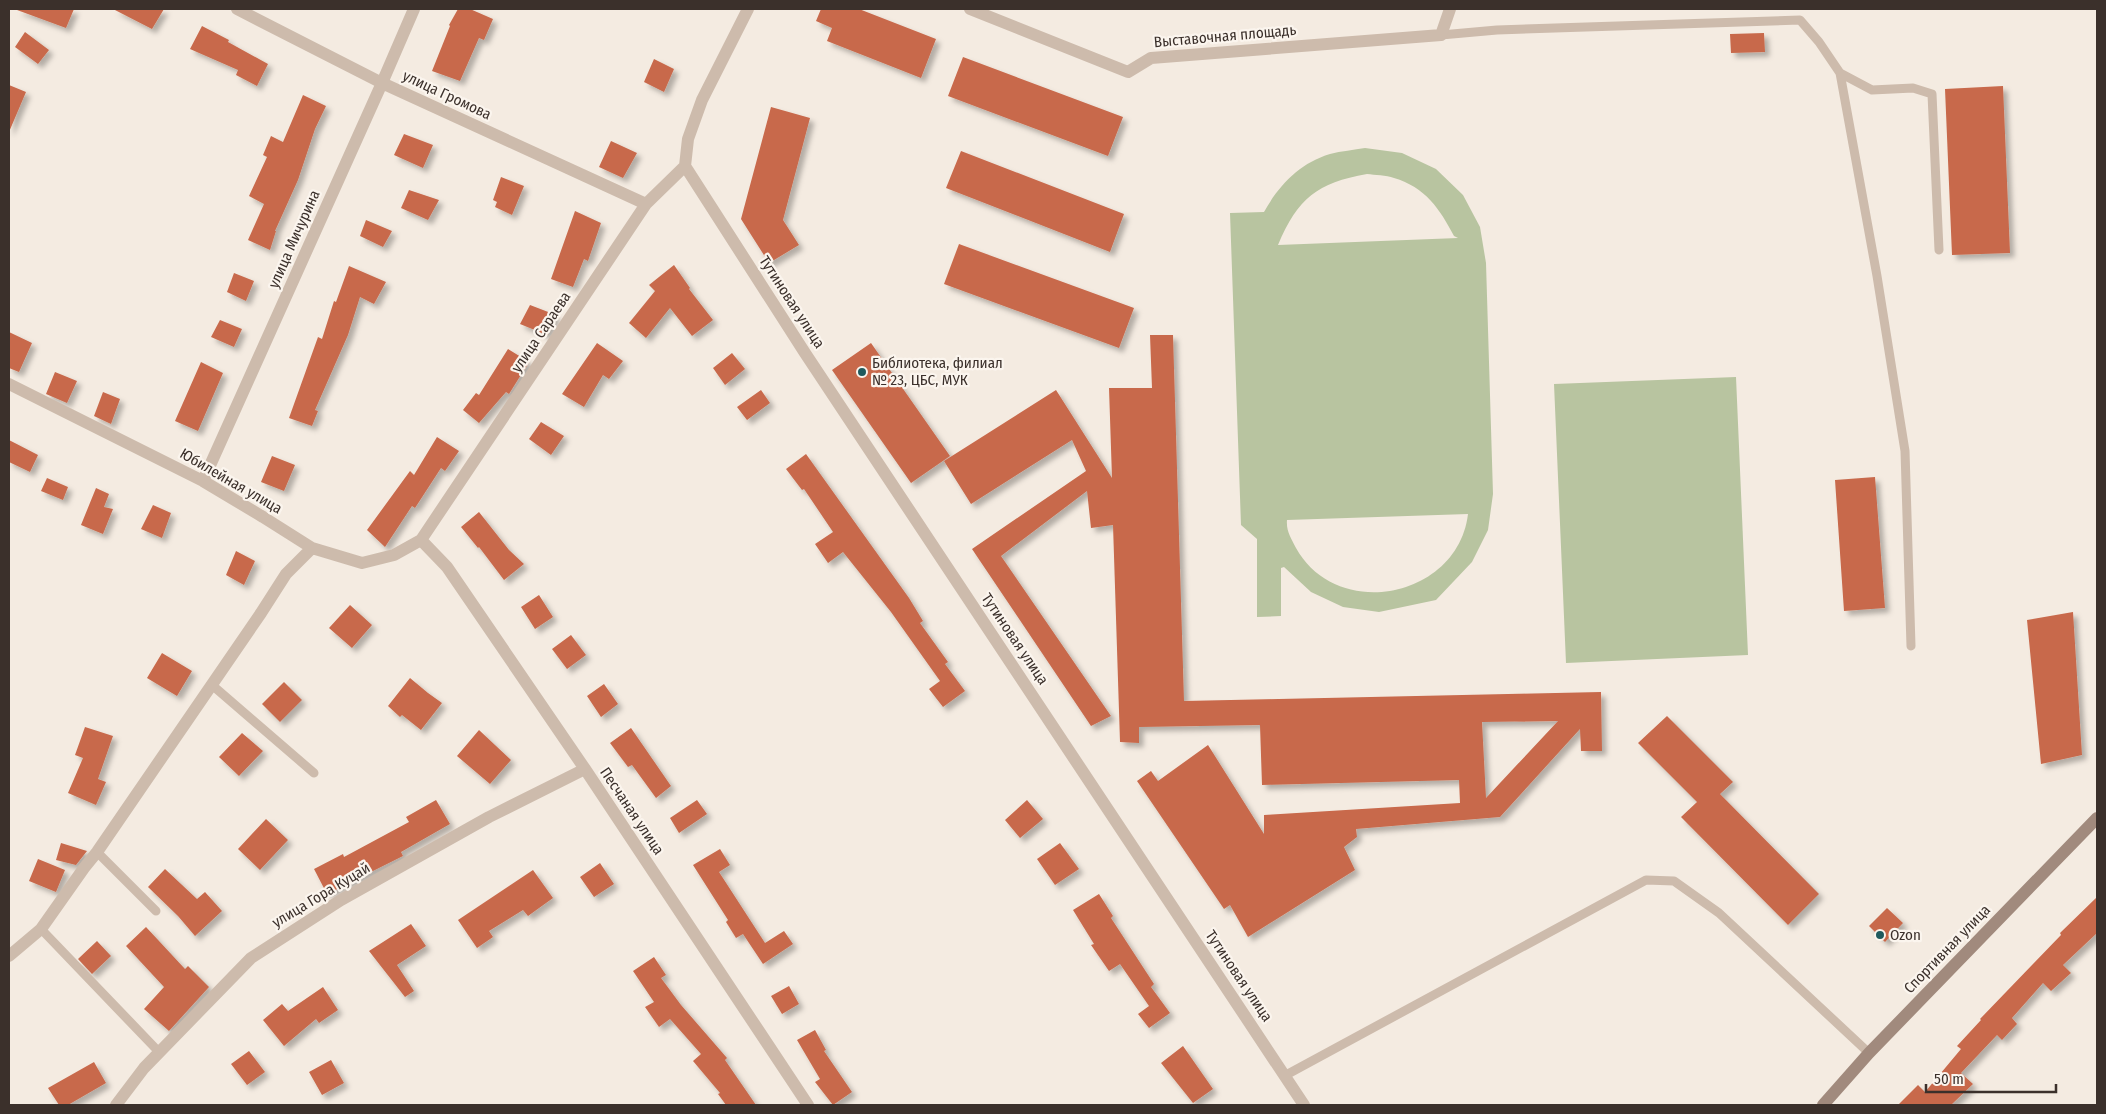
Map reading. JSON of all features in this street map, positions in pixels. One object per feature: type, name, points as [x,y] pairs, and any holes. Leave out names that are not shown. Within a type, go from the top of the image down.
[{"type":"street","name":"улица Громова","points":[[237,9],[382,83],[646,204]]},
{"type":"street","name":"улица Мичурина","points":[[203,482],[414,9]]},
{"type":"street","points":[[685,166],[688,139],[702,100],[748,9]]},
{"type":"street","name":"Выставочная площадь","points":[[970,9],[1128,72],[1151,58],[1441,35]]},
{"type":"street","points":[[1441,35],[1450,9]]},
{"type":"street","name":"Тутиновая улица","points":[[685,166],[804,352],[1304,1105]]},
{"type":"street","name":"улица Сараева","points":[[433,523],[646,204],[685,166]]},
{"type":"street","name":"Юбилейная улица","points":[[9,384],[203,482],[263,516],[312,548],[362,563],[394,555],[421,540],[433,523]]},
{"type":"street","name":"Песчаная улица","points":[[421,540],[447,567],[585,769],[808,1105]]},
{"type":"street","points":[[9,956],[41,929],[97,852],[286,574],[312,548]]},
{"type":"street","name":"улица Гора Куцай","points":[[116,1105],[144,1068],[251,958],[350,895],[489,817],[585,769]]},
{"type":"street","name":"Спортивная улица","points":[[1822,1105],[1869,1053],[2097,818]]},
{"type":"lane","points":[[1441,35],[1497,30],[1800,20],[1819,42],[1840,73],[1877,276],[1905,451],[1911,646]]},
{"type":"lane","points":[[1840,73],[1872,90],[1913,88],[1932,94],[1939,250]]},
{"type":"lane","points":[[212,685],[314,773]]},
{"type":"lane","points":[[97,852],[156,910]]},
{"type":"lane","points":[[1286,1076],[1646,880],[1674,881],[1719,913],[1869,1053]]},
{"type":"lane","points":[[41,929],[159,1052]]},
{"type":"green space","points":[[1365,148],[1402,153],[1436,169],[1463,195],[1480,227],[1486,263],[1493,494],[1488,530],[1472,562],[1436,600],[1379,612],[1343,607],[1311,592],[1284,567],[1281,568],[1281,616],[1257,617],[1257,539],[1241,525],[1230,213],[1264,212],[1276,193],[1291,176],[1309,163],[1330,154]],"holes":[[[1367,174],[1391,177],[1405,182],[1423,193],[1437,208],[1454,236],[1458,238],[1278,245],[1293,215],[1311,195],[1335,182]],[[1468,514],[1459,543],[1443,565],[1420,581],[1394,590],[1366,592],[1339,586],[1315,571],[1296,548],[1287,528],[1287,520]]]},
{"type":"green space","points":[[1736,377],[1748,655],[1566,663],[1554,384]]},
{"type":"building","points":[[18,9],[74,9],[66,28]]},
{"type":"building","points":[[113,9],[164,9],[152,29]]},
{"type":"building","points":[[458,9],[470,9],[493,19],[484,40],[479,38],[460,81],[432,71],[449,25]]},
{"type":"building","points":[[821,9],[859,9],[936,39],[921,78],[827,41],[832,28],[816,21]]},
{"type":"building","points":[[202,26],[268,64],[257,86],[236,75],[238,70],[190,49]]},
{"type":"building","points":[[25,32],[49,50],[38,64],[15,47]]},
{"type":"building","points":[[1764,33],[1765,52],[1731,53],[1730,34]]},
{"type":"building","points":[[963,57],[1123,117],[1108,156],[948,96]]},
{"type":"building","points":[[654,59],[674,69],[664,92],[644,82]]},
{"type":"building","points":[[9,85],[26,92],[9,132]]},
{"type":"building","points":[[2003,86],[2010,253],[1952,255],[1945,89]]},
{"type":"building","points":[[303,95],[326,106],[315,129],[298,180],[275,231],[270,250],[248,240],[264,204],[249,196],[267,157],[263,155],[271,136],[283,142]]},
{"type":"building","points":[[771,107],[810,118],[783,220],[799,245],[769,263],[741,219]]},
{"type":"building","points":[[404,134],[433,145],[423,168],[394,155]]},
{"type":"building","points":[[611,141],[637,153],[623,178],[599,167]]},
{"type":"building","points":[[961,151],[1124,214],[1110,252],[946,188]]},
{"type":"building","points":[[501,177],[524,186],[512,215],[495,207],[497,202],[493,200]]},
{"type":"building","points":[[409,190],[439,200],[428,220],[401,208]]},
{"type":"building","points":[[575,211],[601,223],[588,261],[584,259],[573,287],[551,279]]},
{"type":"building","points":[[366,220],[392,231],[383,247],[360,236]]},
{"type":"building","points":[[959,244],[1134,308],[1119,348],[944,284]]},
{"type":"building","points":[[674,265],[689,289],[713,320],[692,336],[670,308],[646,338],[629,323],[655,291],[649,285]]},
{"type":"building","points":[[349,266],[386,282],[374,304],[360,297],[348,335],[315,410],[318,411],[312,426],[289,418],[318,337],[322,339],[334,301],[336,302]]},
{"type":"building","points":[[234,273],[254,281],[246,301],[227,292]]},
{"type":"building","points":[[530,305],[556,315],[547,335],[520,324]]},
{"type":"building","points":[[220,320],[242,329],[234,347],[211,337]]},
{"type":"building","points":[[9,332],[32,343],[19,372],[9,368]]},
{"type":"building","points":[[1150,335],[1173,335],[1184,701],[1601,692],[1602,751],[1581,751],[1580,729],[1500,817],[1356,829],[1357,837],[1344,847],[1355,870],[1248,937],[1230,905],[1224,909],[1137,781],[1151,771],[1158,781],[1208,745],[1264,834],[1264,815],[1460,803],[1459,780],[1262,785],[1260,725],[1139,727],[1139,743],[1120,742],[1113,525],[1091,528],[1087,491],[1001,556],[1111,716],[1091,726],[972,549],[1086,471],[1072,440],[971,504],[944,461],[1056,390],[1112,478],[1109,388],[1152,388]],"holes":[[[1558,721],[1486,798],[1482,722]]]},
{"type":"building","points":[[597,343],[623,361],[609,379],[603,375],[584,407],[562,394]]},
{"type":"building","points":[[871,343],[950,456],[911,483],[832,370]]},
{"type":"building","points":[[508,349],[529,362],[509,394],[506,392],[479,423],[463,410],[476,393],[479,395]]},
{"type":"building","points":[[732,353],[745,369],[725,385],[713,368]]},
{"type":"building","points":[[201,362],[223,373],[198,431],[175,421]]},
{"type":"building","points":[[55,372],[77,381],[67,403],[46,394]]},
{"type":"building","points":[[761,390],[770,403],[747,420],[737,407]]},
{"type":"building","points":[[103,392],[120,399],[111,424],[94,416]]},
{"type":"building","points":[[541,422],[564,436],[551,455],[529,439]]},
{"type":"building","points":[[437,437],[459,451],[445,471],[441,468],[415,508],[412,506],[385,547],[367,530],[410,471],[414,475]]},
{"type":"building","points":[[9,440],[38,455],[30,472],[9,462]]},
{"type":"building","points":[[806,454],[909,598],[923,621],[920,623],[948,662],[945,664],[965,691],[943,707],[929,689],[940,681],[891,612],[843,552],[828,563],[815,544],[833,532],[804,489],[802,490],[786,469]]},
{"type":"building","points":[[272,456],[295,465],[284,491],[261,482]]},
{"type":"building","points":[[1875,477],[1885,608],[1844,611],[1835,480]]},
{"type":"building","points":[[47,478],[68,487],[63,500],[41,491]]},
{"type":"building","points":[[96,488],[109,494],[104,507],[113,509],[103,534],[81,525]]},
{"type":"building","points":[[153,505],[171,513],[162,538],[141,529]]},
{"type":"building","points":[[479,512],[509,550],[524,564],[504,580],[461,527]]},
{"type":"building","points":[[236,551],[255,561],[244,585],[226,575]]},
{"type":"building","points":[[539,595],[553,617],[535,629],[521,607]]},
{"type":"building","points":[[350,605],[372,625],[352,648],[329,628]]},
{"type":"building","points":[[2073,612],[2082,755],[2041,764],[2027,620]]},
{"type":"building","points":[[571,635],[586,655],[567,669],[552,649]]},
{"type":"building","points":[[162,653],[192,671],[177,696],[147,678]]},
{"type":"building","points":[[410,678],[442,703],[421,730],[402,715],[400,717],[388,706]]},
{"type":"building","points":[[284,682],[302,700],[280,722],[262,704]]},
{"type":"building","points":[[604,684],[618,704],[601,717],[587,696]]},
{"type":"building","points":[[1667,716],[1733,782],[1720,794],[1819,894],[1788,925],[1681,817],[1697,802],[1638,743]]},
{"type":"building","points":[[85,727],[113,736],[98,779],[106,782],[96,805],[68,793],[83,758],[75,755]]},
{"type":"building","points":[[631,728],[671,786],[656,798],[632,765],[628,767],[610,743]]},
{"type":"building","points":[[479,730],[511,760],[490,784],[457,756]]},
{"type":"building","points":[[242,733],[263,751],[239,776],[219,757]]},
{"type":"building","points":[[436,800],[450,824],[401,852],[403,856],[327,894],[314,869],[343,854],[344,857],[409,822],[406,817]]},
{"type":"building","points":[[697,800],[707,814],[679,833],[670,818]]},
{"type":"building","points":[[1027,800],[1043,819],[1020,838],[1005,820]]},
{"type":"building","points":[[266,819],[288,840],[260,870],[238,849]]},
{"type":"building","points":[[61,843],[87,851],[76,865],[56,860]]},
{"type":"building","points":[[1060,843],[1079,869],[1055,885],[1037,859]]},
{"type":"building","points":[[720,849],[730,865],[719,872],[765,943],[784,931],[793,944],[763,964],[743,934],[736,938],[726,922],[728,920],[693,865]]},
{"type":"building","points":[[38,859],[65,870],[56,892],[29,881]]},
{"type":"building","points":[[600,863],[614,884],[594,897],[580,877]]},
{"type":"building","points":[[165,869],[197,899],[205,892],[222,911],[195,936],[178,916],[148,887]]},
{"type":"building","points":[[533,870],[553,898],[528,916],[523,910],[489,931],[493,937],[477,948],[458,920]]},
{"type":"building","points":[[1099,894],[1113,916],[1111,918],[1154,984],[1151,987],[1170,1013],[1149,1028],[1138,1014],[1149,1006],[1120,964],[1109,971],[1091,945],[1094,944],[1073,910]]},
{"type":"building","points":[[2097,897],[2097,933],[2063,965],[2071,973],[2051,991],[2043,983],[2012,1018],[2017,1024],[2002,1040],[1997,1035],[1961,1073],[1973,1084],[1951,1105],[1898,1105],[1918,1085],[1925,1092],[1961,1049],[1957,1046],[1980,1019],[2061,935],[2060,933]]},
{"type":"building","points":[[1887,908],[1903,923],[1885,942],[1869,926]]},
{"type":"building","points":[[411,924],[426,946],[397,965],[414,991],[405,997],[369,951]]},
{"type":"building","points":[[146,927],[185,969],[188,966],[209,987],[169,1031],[144,1009],[164,987],[126,946]]},
{"type":"building","points":[[97,941],[111,956],[92,974],[78,959]]},
{"type":"building","points":[[654,957],[666,975],[661,978],[681,1005],[727,1058],[725,1060],[756,1105],[726,1105],[718,1094],[720,1093],[693,1061],[701,1054],[670,1019],[659,1027],[645,1007],[654,1002],[633,971]]},
{"type":"building","points":[[789,986],[799,1004],[782,1014],[771,996]]},
{"type":"building","points":[[323,987],[338,1010],[319,1023],[316,1019],[284,1046],[263,1020],[282,1004],[288,1011]]},
{"type":"building","points":[[815,1030],[826,1050],[824,1051],[852,1092],[833,1105],[815,1082],[820,1079],[797,1040]]},
{"type":"building","points":[[1183,1046],[1213,1089],[1193,1103],[1161,1063]]},
{"type":"building","points":[[249,1051],[265,1072],[247,1085],[231,1064]]},
{"type":"building","points":[[331,1060],[344,1083],[322,1095],[309,1072]]},
{"type":"building","points":[[94,1062],[106,1083],[68,1105],[59,1105],[48,1088]]},
{"type":"place","name":"Библиотека, филиал № 23, ЦБС, МУК","points":[[862,372]]},
{"type":"place","name":"Ozon","points":[[1880,935]]}]
